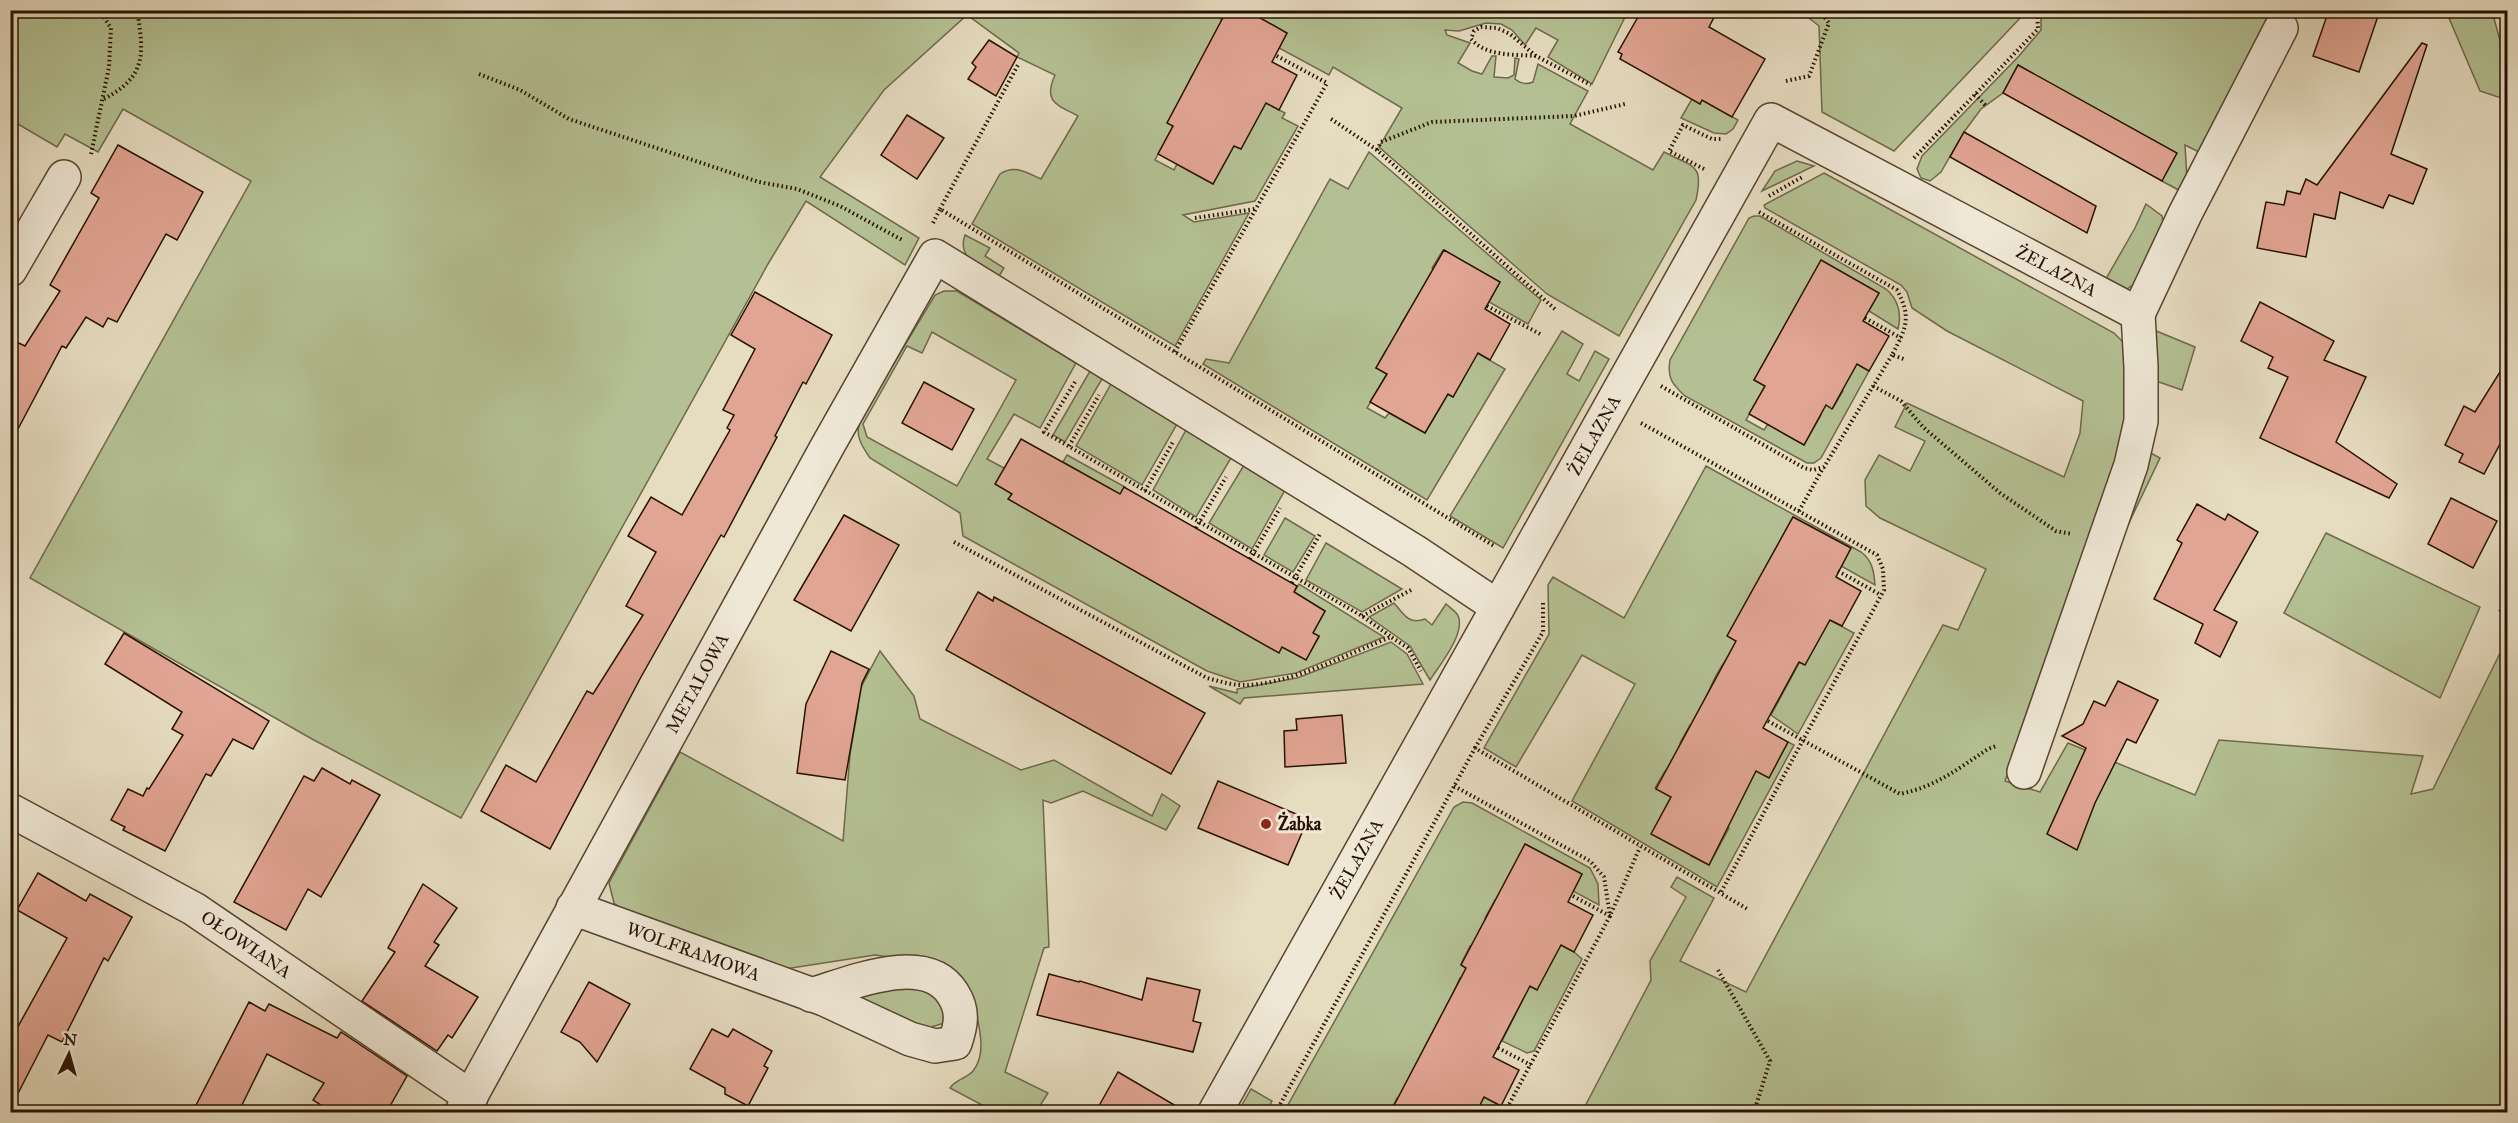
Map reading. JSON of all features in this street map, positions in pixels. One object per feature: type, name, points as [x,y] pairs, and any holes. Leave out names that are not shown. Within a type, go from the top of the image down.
[{"type":"street","points":[[2028,760],[2132,465],[2141,421],[2138,314],[2185,214],[2281,28]]},
{"type":"street","name":"ŻELAZNA","points":[[1215,1113],[1771,120],[2138,314]]},
{"type":"street","points":[[10,270],[64,177]]},
{"type":"street","points":[[935,256],[1338,504],[1498,607]]},
{"type":"street","name":"METALOWA","points":[[466,1105],[821,457],[935,256]]},
{"type":"street","name":"OŁOWIANA","points":[[10,810],[194,909],[466,1105]]},
{"type":"street","name":"WOLFRAMOWA","points":[[573,908],[811,995]]},
{"type":"path","points":[[91,158],[109,67],[111,28],[99,10]]},
{"type":"path","points":[[103,99],[124,88],[140,64],[142,42],[137,10]]},
{"type":"path","points":[[1786,81],[1809,76],[1829,24],[1820,10]]},
{"type":"path","points":[[1890,183],[2038,29],[2037,10]]},
{"type":"path","points":[[1536,56],[1479,49],[1472,39],[1474,31],[1481,27],[1497,28],[1510,34],[1536,56],[1591,85]]},
{"type":"path","points":[[1175,352],[1327,83],[1275,55]]},
{"type":"path","points":[[940,209],[1019,63]]},
{"type":"path","points":[[479,74],[520,90],[569,118],[759,182],[797,189],[840,206],[935,256]]},
{"type":"path","points":[[1975,94],[1986,106]]},
{"type":"path","points":[[1377,150],[1381,142],[1432,122],[1574,116],[1625,104]]},
{"type":"path","points":[[1331,119],[1377,150],[1556,310]]},
{"type":"path","points":[[1761,201],[1813,171]]},
{"type":"path","points":[[1750,207],[1898,290],[1905,305],[1907,325],[1799,511]]},
{"type":"path","points":[[1195,218],[1256,208]]},
{"type":"path","points":[[973,229],[1497,549]]},
{"type":"path","points":[[1487,306],[1542,335]]},
{"type":"path","points":[[1865,318],[1900,338]]},
{"type":"path","points":[[1892,354],[1904,359]]},
{"type":"path","points":[[1104,359],[1044,432],[1133,486],[1362,616],[1408,648],[1423,674]]},
{"type":"path","points":[[1069,446],[1104,359]]},
{"type":"path","points":[[1653,381],[1804,468],[1813,470],[1824,467]]},
{"type":"path","points":[[1873,386],[1901,401],[1923,427],[2000,493],[2056,531],[2106,540]]},
{"type":"path","points":[[1145,491],[1190,412]]},
{"type":"path","points":[[1633,418],[1877,555],[1883,568],[1884,590],[1720,894]]},
{"type":"path","points":[[1196,528],[1244,446]]},
{"type":"path","points":[[1250,559],[1296,478]]},
{"type":"path","points":[[1292,583],[1338,504]]},
{"type":"path","points":[[954,542],[1207,678],[1229,684],[1245,686],[1295,676],[1391,637]]},
{"type":"path","points":[[1838,571],[1881,595]]},
{"type":"path","points":[[1362,616],[1445,572]]},
{"type":"path","points":[[1276,1113],[1475,748],[1544,632],[1543,591]]},
{"type":"path","points":[[2505,619],[2500,612],[2508,597]]},
{"type":"path","points":[[1768,721],[1900,794],[1923,789],[1941,781],[1988,749],[2002,745],[2028,760]]},
{"type":"path","points":[[1475,748],[1749,910]]},
{"type":"path","points":[[1454,786],[1590,861],[1604,878],[1610,916]]},
{"type":"path","points":[[1506,1113],[1610,916],[1640,847]]},
{"type":"path","points":[[1571,896],[1610,916]]},
{"type":"path","points":[[1718,970],[1770,1061],[1754,1113]]},
{"type":"path","points":[[1498,1048],[1531,1065]]},
{"type":"green space","points":[[1225,10],[1221,20],[1226,23],[1191,77],[1173,126],[1155,160],[1174,170],[1177,164],[1213,184],[1229,155],[1226,141],[1241,149],[1260,100],[1285,113],[1282,118],[1298,126],[1255,201],[1183,215],[1194,222],[1249,213],[1175,346],[972,224],[1000,174],[1016,170],[1041,179],[1078,116],[1058,105],[1051,97],[1050,91],[1055,75],[1017,57],[1019,53],[967,15],[884,90],[820,177],[919,238],[905,265],[806,201],[768,264],[461,818],[312,739],[30,578],[251,181],[123,109],[98,152],[65,134],[57,147],[11,120],[11,11]]},
{"type":"green space","points":[[1246,11],[1628,11],[1592,84],[1548,57],[1558,40],[1536,28],[1525,45],[1512,30],[1501,24],[1486,23],[1459,31],[1445,30],[1447,35],[1470,43],[1458,63],[1472,71],[1482,74],[1492,56],[1496,56],[1494,77],[1508,78],[1514,75],[1515,58],[1519,59],[1515,79],[1528,84],[1533,82],[1538,64],[1588,91],[1570,124],[1653,170],[1664,152],[1689,164],[1697,173],[1699,179],[1696,200],[1619,336],[1547,294],[1379,147],[1402,108],[1333,67],[1329,75],[1279,48],[1287,33]]},
{"type":"green space","points":[[1800,11],[2023,11],[2023,15],[1894,151],[1822,112],[1819,26]]},
{"type":"green space","points":[[2041,11],[2289,11],[2199,152],[2185,145],[2187,180],[2184,193],[2162,181],[2018,65],[2003,93],[1981,109],[1964,132],[1941,172],[1930,181],[1921,178],[1917,169],[1922,156],[2019,56],[2041,30]]},
{"type":"green space","points":[[2446,11],[2492,11],[2507,66],[2507,100],[2480,91]]},
{"type":"green space","points":[[1692,99],[1700,104],[1702,100],[1738,120],[1733,129],[1726,134],[1714,133],[1681,118]]},
{"type":"green space","points":[[1369,152],[1541,300],[1528,324],[1489,302],[1500,282],[1443,250],[1432,268],[1438,272],[1417,308],[1412,306],[1401,324],[1406,327],[1392,353],[1386,350],[1376,368],[1387,374],[1367,408],[1385,418],[1389,413],[1425,433],[1442,404],[1439,390],[1453,397],[1463,379],[1472,350],[1505,369],[1427,500],[1203,364],[1206,359],[1229,363],[1330,179],[1348,189]]},
{"type":"green space","points":[[1797,161],[1814,166],[1762,191],[1775,171]]},
{"type":"green space","points":[[1824,173],[2114,333],[2123,342],[2134,404],[2106,504],[2005,781],[2040,792],[2068,743],[2195,795],[2219,740],[2423,756],[2411,794],[2433,789],[2507,639],[2507,1112],[1582,1112],[1651,980],[1650,961],[1686,897],[1671,887],[1677,877],[1714,898],[1680,961],[1746,992],[1943,625],[1958,630],[1986,569],[1880,518],[1866,506],[1865,480],[1879,455],[1910,471],[1925,441],[1895,427],[1907,403],[2064,477],[2080,433],[2083,401],[1947,331],[1912,308],[1907,292],[1901,285],[1765,208],[1764,205]]},
{"type":"green space","points":[[2146,204],[2162,216],[2164,229],[2140,280],[2127,289],[2103,284],[2135,228]]},
{"type":"green space","points":[[1760,216],[1886,289],[1894,297],[1898,307],[1900,318],[1898,329],[1869,311],[1879,293],[1821,261],[1754,380],[1765,386],[1746,420],[1764,430],[1768,424],[1804,445],[1821,415],[1819,401],[1833,408],[1843,391],[1837,387],[1852,361],[1869,371],[1821,458],[1814,463],[1807,463],[1685,396],[1670,376],[1670,360],[1749,218]]},
{"type":"green space","points":[[965,235],[990,248],[985,256],[1004,268],[999,276],[993,278],[970,260],[964,249]]},
{"type":"green space","points":[[944,291],[957,291],[1076,363],[1040,428],[1014,414],[987,459],[1004,468],[1012,493],[1009,499],[1301,657],[1307,658],[1319,637],[1313,633],[1325,611],[1294,592],[1299,584],[1384,637],[1296,673],[1240,682],[1207,671],[963,536],[960,513],[870,458],[858,434],[861,418],[935,295]],"holes":[[[932,332],[1016,380],[957,486],[867,437],[863,424],[907,346],[922,353]]]},
{"type":"green space","points":[[2154,330],[2195,347],[2182,390],[2153,380]]},
{"type":"green space","points":[[1562,331],[1583,344],[1567,374],[1579,381],[1595,351],[1609,359],[1503,548],[1450,516]]},
{"type":"green space","points":[[1090,371],[1102,379],[1065,442],[1053,435]]},
{"type":"green space","points":[[1111,384],[1177,424],[1142,485],[1076,446]]},
{"type":"green space","points":[[1186,430],[1231,458],[1196,517],[1153,490]]},
{"type":"green space","points":[[2147,451],[2160,458],[2127,527],[2121,522]]},
{"type":"green space","points":[[1067,455],[1125,487],[1120,495],[1063,462]]},
{"type":"green space","points":[[1244,465],[1285,490],[1252,549],[1209,523]]},
{"type":"green space","points":[[1706,466],[1861,552],[1872,566],[1875,585],[1841,566],[1851,548],[1793,517],[1728,636],[1742,644],[1725,661],[1708,693],[1695,728],[1690,725],[1680,743],[1685,746],[1670,774],[1665,771],[1655,788],[1671,797],[1652,834],[1670,844],[1694,850],[1691,856],[1709,865],[1729,828],[1715,820],[1752,768],[1769,777],[1788,742],[1794,745],[1717,887],[1572,801],[1635,684],[1582,655],[1516,767],[1484,748],[1549,634],[1548,585],[1553,577],[1624,618]]},
{"type":"green space","points":[[1285,518],[1315,536],[1293,572],[1264,555]]},
{"type":"green space","points":[[2326,533],[2480,607],[2440,698],[2284,613]]},
{"type":"green space","points":[[1326,543],[1402,589],[1362,612],[1306,580]]},
{"type":"green space","points":[[1394,603],[1410,619],[1414,621],[1425,619],[1432,625],[1446,604],[1457,614],[1459,630],[1456,639],[1430,680],[1410,646],[1369,617]]},
{"type":"green space","points":[[1824,617],[1854,633],[1798,734],[1771,715]]},
{"type":"green space","points":[[1391,642],[1407,654],[1423,684],[1244,698],[1240,704],[1209,686],[1237,693],[1237,689],[1297,678]]},
{"type":"green space","points":[[880,651],[914,696],[920,719],[1021,770],[1054,760],[1152,816],[1162,794],[1180,806],[1166,830],[1083,791],[1051,803],[1043,800],[1049,947],[1044,948],[1005,1072],[1048,1093],[1036,1112],[995,1112],[950,1088],[973,1071],[978,1064],[981,1038],[974,1002],[913,960],[875,955],[785,969],[635,920],[614,903],[609,883],[680,752],[843,841],[850,754],[858,708],[858,693]]},
{"type":"green space","points":[[1463,802],[1472,803],[1590,868],[1598,884],[1599,905],[1573,891],[1582,874],[1525,844],[1501,902],[1495,900],[1485,918],[1491,921],[1476,949],[1470,946],[1461,964],[1472,971],[1467,981],[1460,978],[1403,1101],[1397,1098],[1390,1112],[1284,1112],[1454,807]]},
{"type":"green space","points":[[1557,943],[1582,959],[1534,1051],[1527,1053],[1502,1041],[1523,999],[1523,983],[1537,990]]},
{"type":"green space","points":[[921,986],[947,1002],[948,1022],[918,1031],[866,1012],[851,990]]},
{"type":"green space","points":[[1251,1089],[1272,1101],[1266,1112],[1238,1112]]},
{"type":"green space","points":[[1484,1097],[1501,1106],[1497,1112],[1476,1112]]},
{"type":"building","points":[[1227,10],[1246,10],[1287,33],[1272,62],[1297,75],[1279,110],[1266,103],[1241,149],[1234,146],[1213,184],[1158,154],[1173,126],[1167,123]]},
{"type":"building","points":[[1642,10],[1718,10],[1709,27],[1765,59],[1732,117],[1702,100],[1700,104],[1620,59],[1622,54],[1618,52]]},
{"type":"building","points":[[2329,10],[2380,10],[2359,72],[2313,56]]},
{"type":"building","points":[[989,40],[1017,57],[996,96],[968,79],[976,67],[972,63]]},
{"type":"building","points":[[2422,43],[2427,45],[2391,154],[2427,169],[2413,204],[2389,195],[2383,208],[2340,192],[2335,219],[2314,214],[2306,257],[2257,248],[2266,202],[2284,205],[2287,191],[2300,194],[2306,179],[2317,185]]},
{"type":"building","points":[[2018,65],[2177,153],[2162,181],[2003,93]]},
{"type":"building","points":[[907,115],[944,138],[917,179],[881,155]]},
{"type":"building","points":[[1964,132],[2096,206],[2087,233],[1950,157]]},
{"type":"building","points":[[118,145],[203,192],[177,240],[166,234],[117,322],[108,318],[103,327],[86,317],[66,348],[62,346],[10,444],[10,339],[25,346],[60,291],[50,285],[99,198],[91,193]]},
{"type":"building","points":[[1444,250],[1500,282],[1485,309],[1510,324],[1490,360],[1478,353],[1453,397],[1448,394],[1425,433],[1370,402],[1387,374],[1376,368]]},
{"type":"building","points":[[1821,260],[1879,293],[1863,321],[1889,336],[1869,371],[1857,364],[1832,409],[1826,405],[1804,445],[1749,414],[1765,386],[1754,380]]},
{"type":"building","points":[[755,292],[832,335],[806,384],[803,382],[775,436],[777,437],[724,537],[721,535],[641,677],[550,849],[481,811],[506,765],[536,782],[587,691],[593,694],[643,615],[626,606],[656,552],[628,536],[651,497],[682,515],[730,430],[727,428],[734,415],[723,410],[755,349],[731,335]]},
{"type":"building","points":[[2260,302],[2334,341],[2324,360],[2366,377],[2336,442],[2397,484],[2389,498],[2260,438],[2288,377],[2268,368],[2273,357],[2241,341]]},
{"type":"building","points":[[2508,359],[2508,429],[2484,474],[2459,462],[2463,454],[2445,445],[2464,406],[2475,412]]},
{"type":"building","points":[[924,382],[974,409],[952,450],[902,423]]},
{"type":"building","points":[[1021,439],[1120,494],[1124,487],[1297,586],[1294,592],[1325,611],[1313,633],[1319,636],[1306,660],[1282,647],[1279,653],[1008,499],[1012,494],[995,484]]},
{"type":"building","points":[[2451,498],[2497,521],[2473,568],[2428,544]]},
{"type":"building","points":[[2197,504],[2225,520],[2228,514],[2258,532],[2214,610],[2237,622],[2220,657],[2195,643],[2203,624],[2154,599],[2182,543],[2177,540]]},
{"type":"building","points":[[844,515],[899,545],[851,631],[794,600]]},
{"type":"building","points":[[1793,517],[1851,548],[1836,577],[1861,591],[1842,626],[1830,620],[1805,665],[1799,662],[1763,728],[1788,742],[1769,778],[1756,771],[1709,865],[1651,834],[1671,797],[1656,789],[1736,641],[1727,636]]},
{"type":"building","points":[[978,592],[993,601],[994,597],[1205,713],[1171,774],[946,650]]},
{"type":"building","points":[[124,633],[269,721],[253,749],[233,739],[211,776],[206,774],[165,851],[123,830],[125,827],[111,820],[128,789],[143,796],[147,788],[149,789],[183,735],[172,729],[182,712],[105,664]]},
{"type":"building","points":[[831,651],[869,669],[862,683],[845,780],[797,773],[806,704]]},
{"type":"building","points":[[2118,681],[2158,700],[2136,743],[2127,739],[2095,803],[2077,850],[2047,834],[2086,748],[2062,736],[2083,724],[2094,701],[2105,706]]},
{"type":"building","points":[[1342,715],[1346,763],[1285,767],[1284,731],[1297,730],[1296,719]]},
{"type":"building","points":[[322,768],[350,784],[352,780],[380,795],[321,897],[308,889],[286,930],[234,902],[304,776],[314,781]]},
{"type":"building","points":[[1218,781],[1308,819],[1288,865],[1198,828]]},
{"type":"building","points":[[1525,844],[1582,874],[1568,902],[1593,915],[1574,952],[1561,945],[1537,990],[1530,986],[1493,1057],[1519,1070],[1501,1106],[1484,1097],[1476,1113],[1390,1113],[1466,968],[1461,965]]},
{"type":"building","points":[[38,873],[86,901],[90,894],[132,917],[108,961],[104,958],[62,1042],[48,1035],[10,1109],[10,1041],[67,938],[17,910]]},
{"type":"building","points":[[423,884],[457,908],[434,942],[439,945],[425,966],[478,997],[452,1038],[448,1035],[437,1051],[362,1001],[395,952],[388,948]]},
{"type":"building","points":[[1049,974],[1142,1000],[1147,978],[1200,990],[1193,1021],[1201,1023],[1193,1052],[1037,1015]]},
{"type":"building","points":[[589,982],[630,1004],[597,1062],[580,1042],[561,1032]]},
{"type":"building","points":[[249,1002],[265,1011],[269,1004],[337,1038],[341,1032],[407,1076],[386,1113],[333,1113],[313,1100],[324,1083],[267,1054],[238,1113],[192,1113]]},
{"type":"building","points":[[712,1029],[728,1037],[733,1029],[772,1051],[764,1066],[768,1068],[748,1106],[725,1094],[725,1088],[690,1069]]},
{"type":"building","points":[[1118,1072],[1188,1113],[1095,1113]]},
{"type":"place","name":"Żabka","points":[[1266,824]]}]
